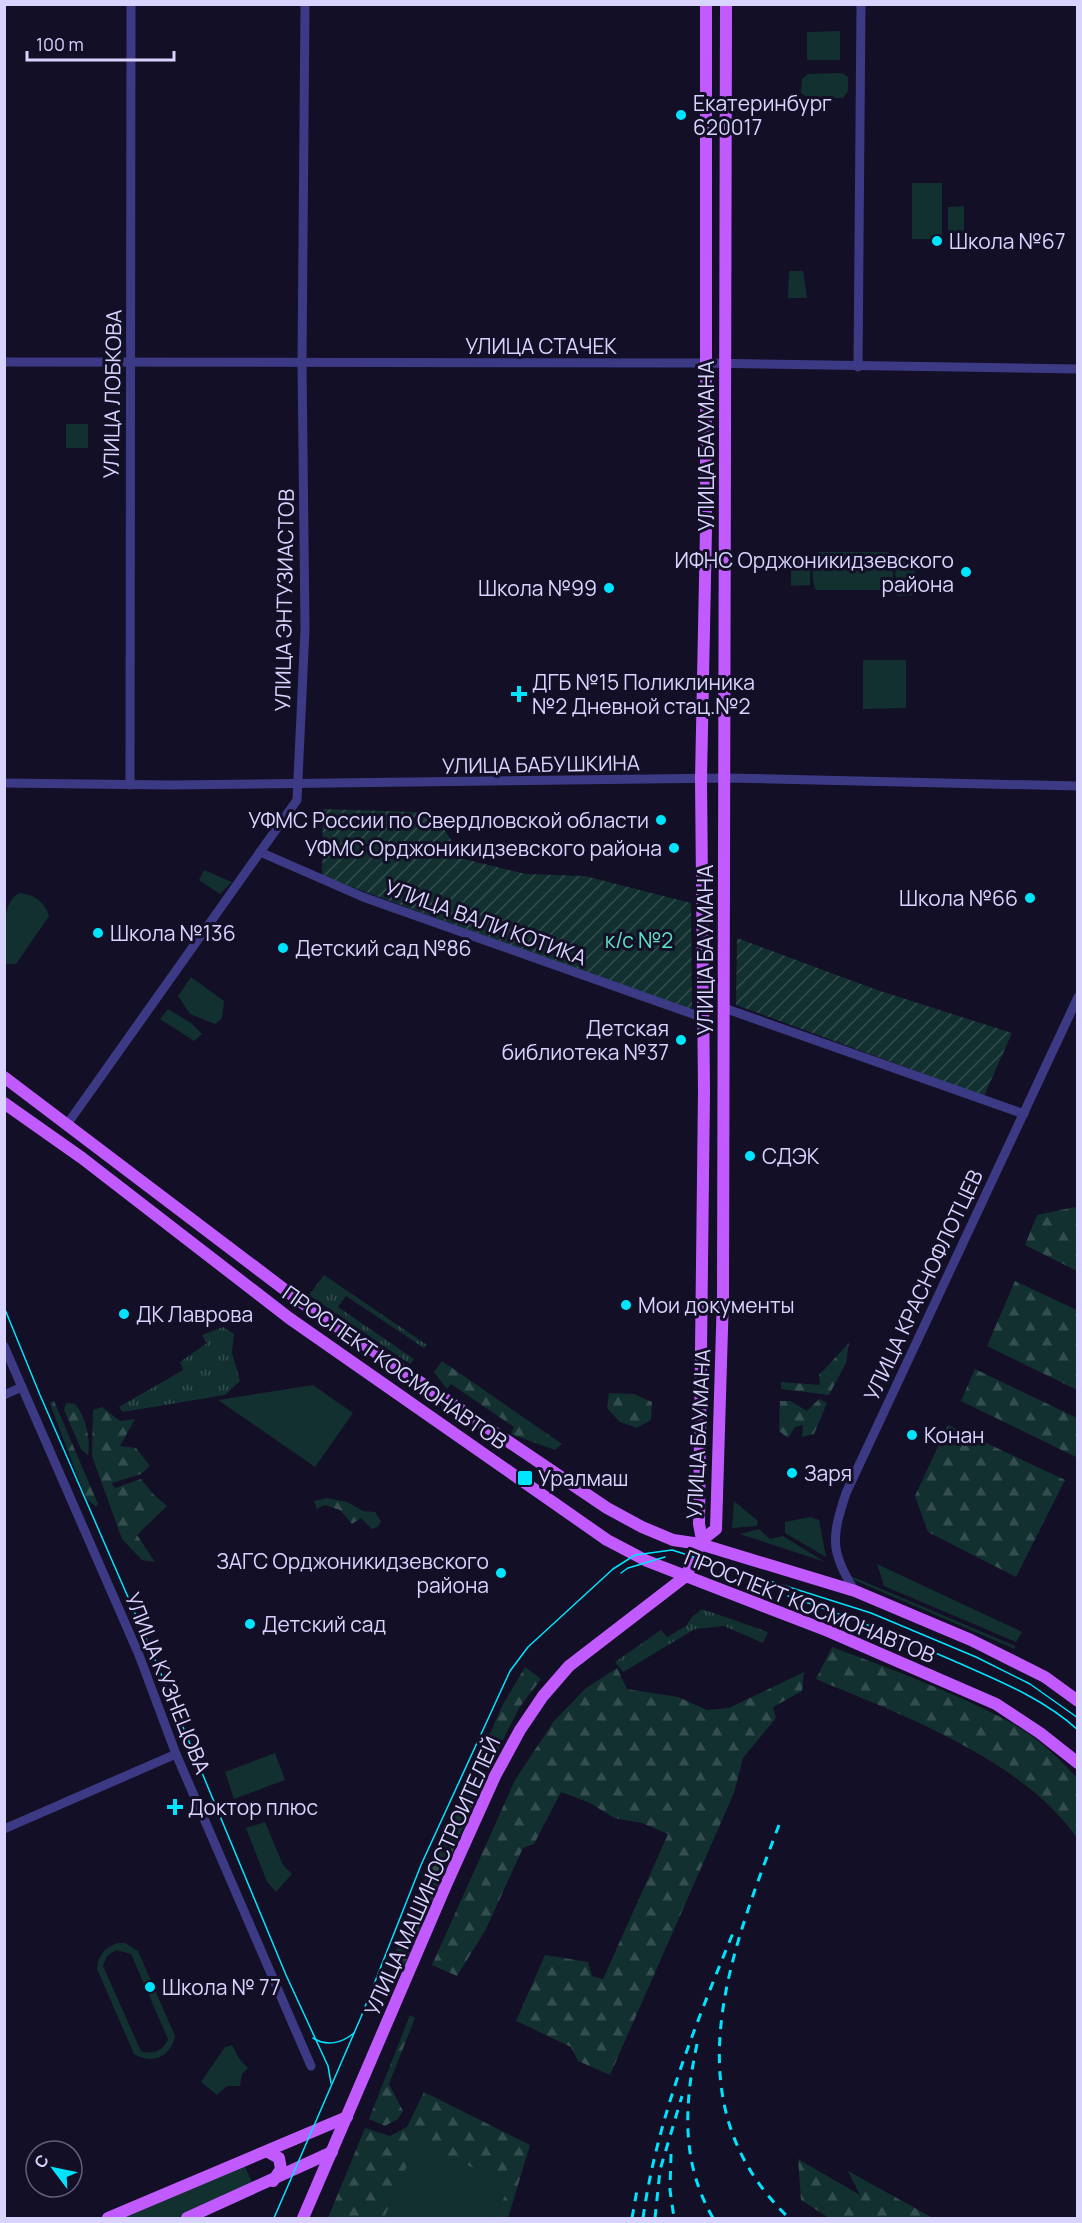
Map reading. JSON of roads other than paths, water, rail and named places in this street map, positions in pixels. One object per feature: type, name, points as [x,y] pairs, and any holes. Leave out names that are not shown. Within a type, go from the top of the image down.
[{"type":"main road","name":"УЛИЦА БАУМАНА","points":[[701,1542],[699,1524],[704,1018],[701,779],[706,529],[704,363],[706,4]]},
{"type":"main road","name":"УЛИЦА БАУМАНА","points":[[701,1542],[716,1529],[722,1390],[726,778],[726,4]]},
{"type":"main road","name":"ПРОСПЕКТ КОСМОНАВТОВ","points":[[4,1077],[68,1123],[301,1302],[558,1477],[642,1527],[673,1540],[701,1542],[855,1591],[971,1640],[1024,1666],[1045,1677],[1077,1701]]},
{"type":"main road","name":"ПРОСПЕКТ КОСМОНАВТОВ","points":[[4,1103],[82,1158],[289,1318],[608,1540],[647,1562],[828,1631],[996,1704],[1040,1733],[1077,1763]]},
{"type":"main road","name":"УЛИЦА МАШИНОСТРОИТЕЛЕЙ","points":[[303,2218],[451,1874],[495,1776],[520,1730],[543,1696],[569,1666],[686,1576],[701,1542]]},
{"type":"main road","points":[[108,2218],[347,2117]]},
{"type":"main road","points":[[268,2152],[279,2158],[281,2169],[272,2182]]},
{"type":"main road","points":[[187,2218],[272,2182],[332,2152]]},
{"type":"street","name":"УЛИЦА ЛОБКОВА","points":[[130,784],[131,4]]},
{"type":"street","name":"УЛИЦА ЭНТУЗИАСТОВ","points":[[68,1123],[297,800],[305,629],[302,363],[305,4]]},
{"type":"street","points":[[858,367],[861,4]]},
{"type":"street","name":"УЛИЦА СТАЧЕК","points":[[4,362],[704,363],[1077,369]]},
{"type":"street","name":"УЛИЦА БАБУШКИНА","points":[[4,783],[298,783],[726,778],[1077,786]]},
{"type":"street","name":"УЛИЦА ВАЛИ КОТИКА","points":[[260,852],[363,897],[704,1018]]},
{"type":"street","name":"УЛИЦА КРАСНОФЛОТЦЕВ","points":[[855,1591],[842,1571],[836,1553],[834,1531],[854,1474],[1077,998]]},
{"type":"street","points":[[724,1008],[1024,1114]]},
{"type":"street","name":"УЛИЦА КУЗНЕЦОВА","points":[[4,1346],[130,1634],[176,1754],[310,2066]]},
{"type":"street","points":[[4,1395],[22,1387]]},
{"type":"street","points":[[4,1829],[176,1754]]},
{"type":"tram line","points":[[4,1307],[151,1650],[286,1975],[328,2066],[331,2083]]},
{"type":"tram line","points":[[274,2218],[361,2017],[421,1865],[510,1671],[528,1647],[613,1569],[635,1555],[672,1550],[871,1613],[976,1657],[1030,1684],[1078,1718]]},
{"type":"tram line","points":[[621,1573],[628,1568],[665,1557]]},
{"type":"tram line","points":[[788,1596],[892,1635],[1003,1683],[1050,1708],[1078,1730]]},
{"type":"tram line","points":[[313,2038],[334,2043],[354,2033]]},
{"type":"railway","points":[[779,1825],[743,1926],[729,1977],[721,2028],[720,2078],[730,2127],[752,2174],[789,2218]]},
{"type":"railway","points":[[643,2218],[649,2181],[668,2107],[693,2034],[735,1928]]},
{"type":"railway","points":[[697,2044],[688,2111],[690,2155],[695,2176],[713,2218]]},
{"type":"railway","points":[[655,2218],[660,2170],[682,2096]]},
{"type":"railway","points":[[671,2154],[670,2190],[674,2218]]},
{"type":"railway","points":[[632,2218],[637,2190]]},
{"type":"place","name":"Екатеринбург 620017","points":[[681,115]]},
{"type":"place","name":"Школа №67","points":[[937,241]]},
{"type":"place","name":"ИФНС Орджоникидзевского района","points":[[966,572]]},
{"type":"place","name":"Школа №99","points":[[609,588]]},
{"type":"place","name":"ДГБ №15 Поликлиника №2 Дневной стац.№2","points":[[519,694]]},
{"type":"place","name":"УФМС России по Свердловской области","points":[[661,820]]},
{"type":"place","name":"УФМС Орджоникидзевского района","points":[[674,848]]},
{"type":"place","name":"Школа №66","points":[[1030,898]]},
{"type":"place","name":"Школа №136","points":[[98,933]]},
{"type":"place","name":"Детский сад №86","points":[[283,948]]},
{"type":"place","name":"Детская библиотека №37","points":[[681,1040]]},
{"type":"place","name":"СДЭК","points":[[750,1156]]},
{"type":"place","name":"Мои документы","points":[[626,1305]]},
{"type":"place","name":"ДК Лаврова","points":[[124,1314]]},
{"type":"place","name":"Конан","points":[[912,1435]]},
{"type":"place","name":"Заря","points":[[792,1473]]},
{"type":"place","name":"Уралмаш","points":[[525,1478]]},
{"type":"place","name":"ЗАГС Орджоникидзевского района","points":[[501,1573]]},
{"type":"place","name":"Детский сад","points":[[250,1624]]},
{"type":"place","name":"Доктор плюс","points":[[175,1807]]},
{"type":"place","name":"Школа № 77","points":[[150,1987]]},
{"type":"park label","name":"к/с №2","points":[[639,940]]}]
